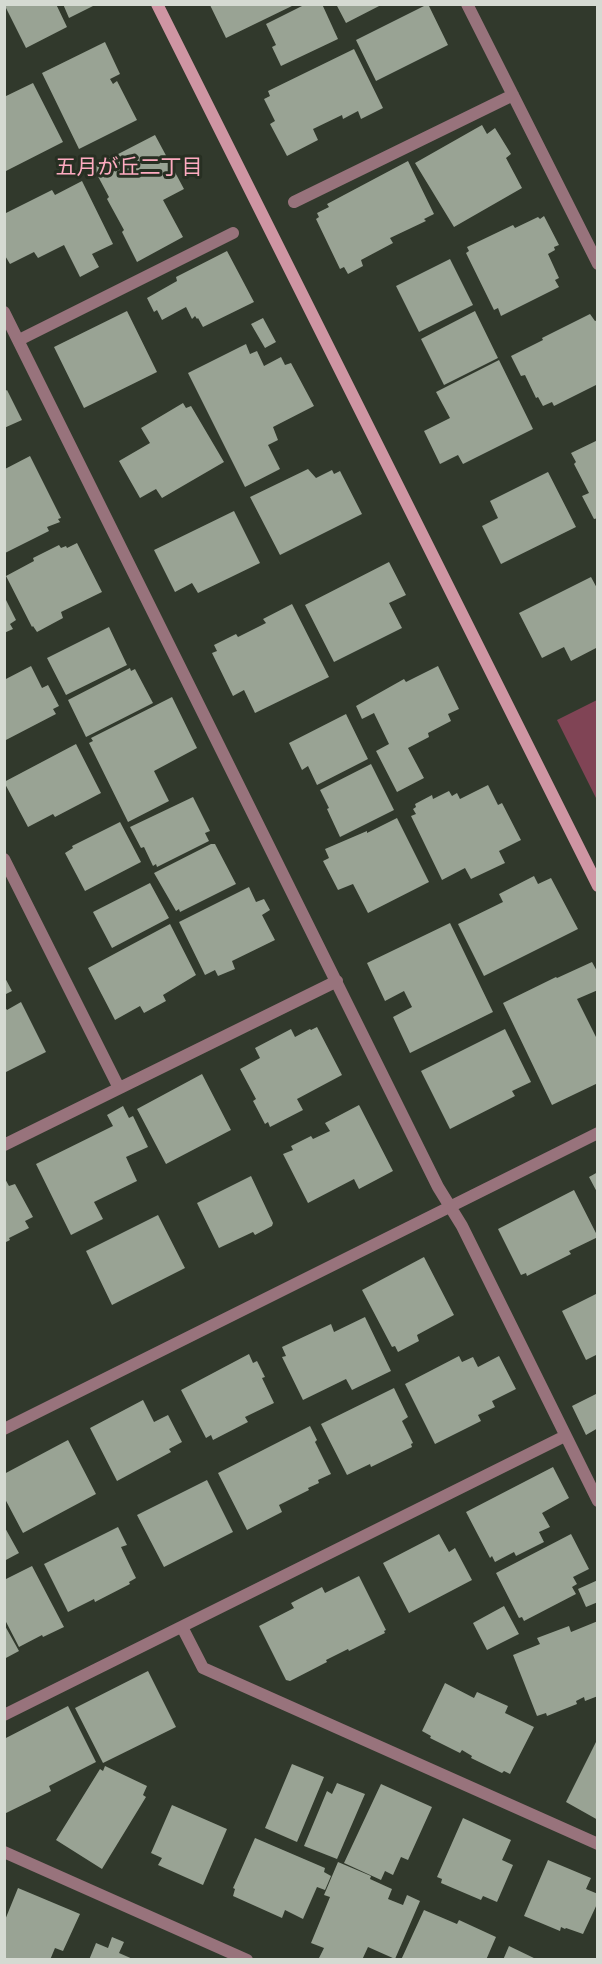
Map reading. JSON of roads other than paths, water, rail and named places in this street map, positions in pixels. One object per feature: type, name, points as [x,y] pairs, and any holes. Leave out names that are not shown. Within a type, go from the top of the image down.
[{"type":"street","points":[[157,4],[597,886]]},
{"type":"street","points":[[467,4],[597,264]]},
{"type":"street","points":[[294,202],[513,95]]},
{"type":"street","points":[[19,340],[233,233]]},
{"type":"street","points":[[4,312],[438,1186],[462,1226],[597,1501]]},
{"type":"street","points":[[4,860],[119,1088]]},
{"type":"street","points":[[4,1145],[337,981]]},
{"type":"street","points":[[4,1429],[597,1133]]},
{"type":"street","points":[[4,1715],[565,1436]]},
{"type":"street","points":[[182,1627],[203,1668],[597,1844]]},
{"type":"street","points":[[4,1852],[247,1959]]},
{"type":"district","name":"五月が丘二丁目","points":[[129,168]]}]
